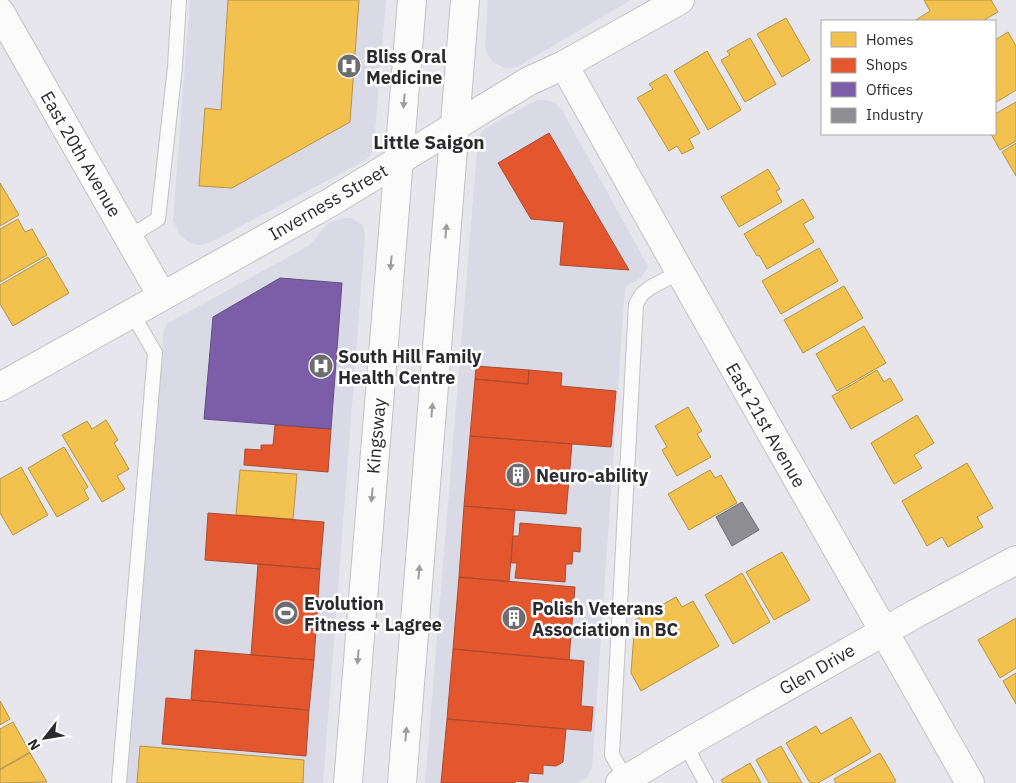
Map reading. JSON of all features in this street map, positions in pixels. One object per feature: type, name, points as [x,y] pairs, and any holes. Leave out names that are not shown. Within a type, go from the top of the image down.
[{"type":"street","name":"Kingsway","points":[[348,783],[412,0]]},
{"type":"street","points":[[402,783],[465,0]]},
{"type":"street","name":"Inverness Street","points":[[0,388],[331,202],[529,81],[564,65],[680,0]]},
{"type":"street","name":"East 20th Avenue","points":[[0,12],[162,296]]},
{"type":"street","name":"East 21st Avenue","points":[[564,65],[970,783]]},
{"type":"street","name":"Glen Drive","points":[[623,781],[915,614],[1016,560]]},
{"type":"lane","points":[[129,237],[158,219],[175,68],[179,0]]},
{"type":"lane","points":[[623,781],[612,755],[636,304],[642,294],[651,287],[680,272]]},
{"type":"lane","points":[[119,783],[155,353],[132,313]]},
{"type":"lane","points":[[685,744],[706,783]]},
{"type":"shaded area","points":[[190,0],[386,0],[374,144],[371,154],[366,160],[219,238],[198,245],[190,243],[180,235],[173,220]]},
{"type":"shaded area","points":[[488,0],[631,0],[517,67],[507,69],[494,63],[487,54],[485,45]]},
{"type":"shaded area","points":[[538,100],[555,103],[562,110],[648,266],[641,278],[625,287],[592,768],[587,777],[577,783],[425,783],[478,139],[482,131],[488,127]]},
{"type":"shaded area","points":[[351,218],[363,225],[365,236],[323,783],[126,783],[164,329],[168,323],[310,245],[330,222]]},
{"type":"building: Homes","points":[[228,0],[359,0],[350,122],[232,188],[199,186],[205,108],[221,110]]},
{"type":"building: Homes","points":[[924,0],[991,0],[998,12],[984,20],[916,20],[930,11]]},
{"type":"building: Homes","points":[[786,18],[810,60],[782,77],[757,34]]},
{"type":"building: Homes","points":[[1008,32],[1016,46],[1016,90],[996,102],[996,39]]},
{"type":"building: Homes","points":[[750,38],[776,84],[745,102],[721,60],[730,55],[727,51]]},
{"type":"building: Homes","points":[[707,51],[741,110],[708,130],[674,71]]},
{"type":"building: Homes","points":[[666,74],[700,133],[689,139],[694,148],[682,154],[677,146],[669,151],[637,98],[653,89],[649,84]]},
{"type":"building: Homes","points":[[1016,102],[1016,141],[1000,150],[992,135],[996,135],[996,113]]},
{"type":"building: Homes","points":[[1016,143],[1016,176],[1002,152]]},
{"type":"building: Homes","points":[[768,169],[780,189],[776,191],[782,202],[739,227],[721,197]]},
{"type":"building: Homes","points":[[0,183],[19,215],[0,226]]},
{"type":"building: Homes","points":[[803,199],[814,218],[803,224],[814,242],[767,269],[744,234]]},
{"type":"building: Homes","points":[[18,219],[25,232],[32,229],[47,255],[0,282],[0,229]]},
{"type":"building: Homes","points":[[819,248],[838,281],[781,314],[762,281]]},
{"type":"building: Homes","points":[[48,257],[69,293],[13,326],[0,304],[0,285]]},
{"type":"building: Homes","points":[[844,286],[863,318],[803,353],[784,320]]},
{"type":"building: Homes","points":[[864,326],[886,363],[837,391],[816,354]]},
{"type":"building: Homes","points":[[877,370],[884,382],[890,378],[903,400],[851,429],[832,396]]},
{"type":"building: Homes","points":[[688,407],[702,431],[697,434],[711,457],[677,476],[662,450],[667,447],[655,426]]},
{"type":"building: Homes","points":[[917,415],[934,443],[914,455],[922,468],[894,484],[871,443]]},
{"type":"building: Homes","points":[[106,420],[118,440],[114,443],[129,469],[117,476],[125,489],[102,502],[62,435],[87,421],[92,429]]},
{"type":"building: Homes","points":[[64,447],[88,487],[84,490],[89,499],[57,517],[28,468]]},
{"type":"building: Homes","points":[[967,463],[993,508],[977,517],[983,527],[948,547],[942,537],[927,546],[902,501]]},
{"type":"building: Homes","points":[[21,467],[48,515],[13,535],[0,513],[0,479]]},
{"type":"building: Homes","points":[[240,470],[297,474],[293,519],[236,515]]},
{"type":"building: Homes","points":[[710,470],[715,478],[721,475],[737,503],[689,530],[668,494]]},
{"type":"building: Homes","points":[[782,552],[810,600],[774,620],[746,572]]},
{"type":"building: Homes","points":[[742,573],[770,622],[733,644],[705,595]]},
{"type":"building: Homes","points":[[676,597],[682,607],[693,601],[719,646],[641,691],[631,673],[635,620]]},
{"type":"building: Homes","points":[[1016,618],[1016,668],[1000,678],[978,640]]},
{"type":"building: Homes","points":[[1016,673],[1016,704],[1003,681]]},
{"type":"building: Homes","points":[[0,701],[10,719],[0,725]]},
{"type":"building: Homes","points":[[851,717],[871,752],[818,783],[810,783],[786,743],[816,726],[821,734]]},
{"type":"building: Homes","points":[[13,722],[30,752],[0,769],[0,729]]},
{"type":"building: Homes","points":[[140,746],[304,760],[303,783],[137,783]]},
{"type":"building: Homes","points":[[781,746],[802,783],[769,783],[756,760]]},
{"type":"building: Homes","points":[[30,753],[47,782],[0,783],[0,770]]},
{"type":"building: Homes","points":[[880,753],[896,781],[893,783],[836,783],[834,779]]},
{"type":"building: Homes","points":[[750,763],[761,783],[723,783],[721,780]]},
{"type":"building: Shops","points":[[549,133],[629,270],[560,265],[564,222],[531,219],[498,163]]},
{"type":"building: Shops","points":[[476,366],[529,370],[528,384],[475,379]]},
{"type":"building: Shops","points":[[529,370],[562,373],[561,386],[616,391],[611,447],[470,436],[475,379],[528,384]]},
{"type":"building: Shops","points":[[275,425],[331,429],[328,472],[244,465],[245,449],[261,450],[261,445],[273,445]]},
{"type":"building: Shops","name":"Neuro-ability","points":[[470,436],[572,444],[566,514],[464,506]]},
{"type":"building: Shops","points":[[464,506],[515,510],[509,582],[459,577]]},
{"type":"building: Shops","points":[[208,513],[324,522],[320,569],[205,560]]},
{"type":"building: Shops","points":[[520,523],[581,528],[580,552],[573,551],[572,564],[566,564],[565,582],[515,578],[517,563],[511,563],[513,536],[519,536]]},
{"type":"building: Shops","points":[[258,564],[320,569],[314,660],[251,655]]},
{"type":"building: Shops","name":"Polish Veterans Association in BC","points":[[459,577],[575,587],[569,660],[453,649]]},
{"type":"building: Shops","points":[[453,649],[584,661],[581,706],[593,707],[591,731],[447,719]]},
{"type":"building: Shops","points":[[195,650],[314,660],[309,710],[191,700]]},
{"type":"building: Shops","points":[[166,698],[309,710],[306,756],[162,744]]},
{"type":"building: Shops","points":[[447,719],[566,729],[563,762],[556,766],[543,765],[543,774],[529,773],[528,782],[441,783]]},
{"type":"building: Offices","points":[[280,278],[342,283],[331,429],[204,419],[213,317]]},
{"type":"building: Industry","points":[[742,502],[759,530],[732,546],[716,517]]},
{"type":"place","name":"Bliss Oral Medicine","points":[[349,66]]},
{"type":"place","name":"South Hill Family Health Centre","points":[[321,366]]},
{"type":"place","name":"Neuro-ability","points":[[518,475]]},
{"type":"place","name":"Evolution Fitness + Lagree","points":[[286,613]]},
{"type":"place","name":"Polish Veterans Association in BC","points":[[514,618]]},
{"type":"district","name":"Little Saigon","points":[[429,142]]}]
